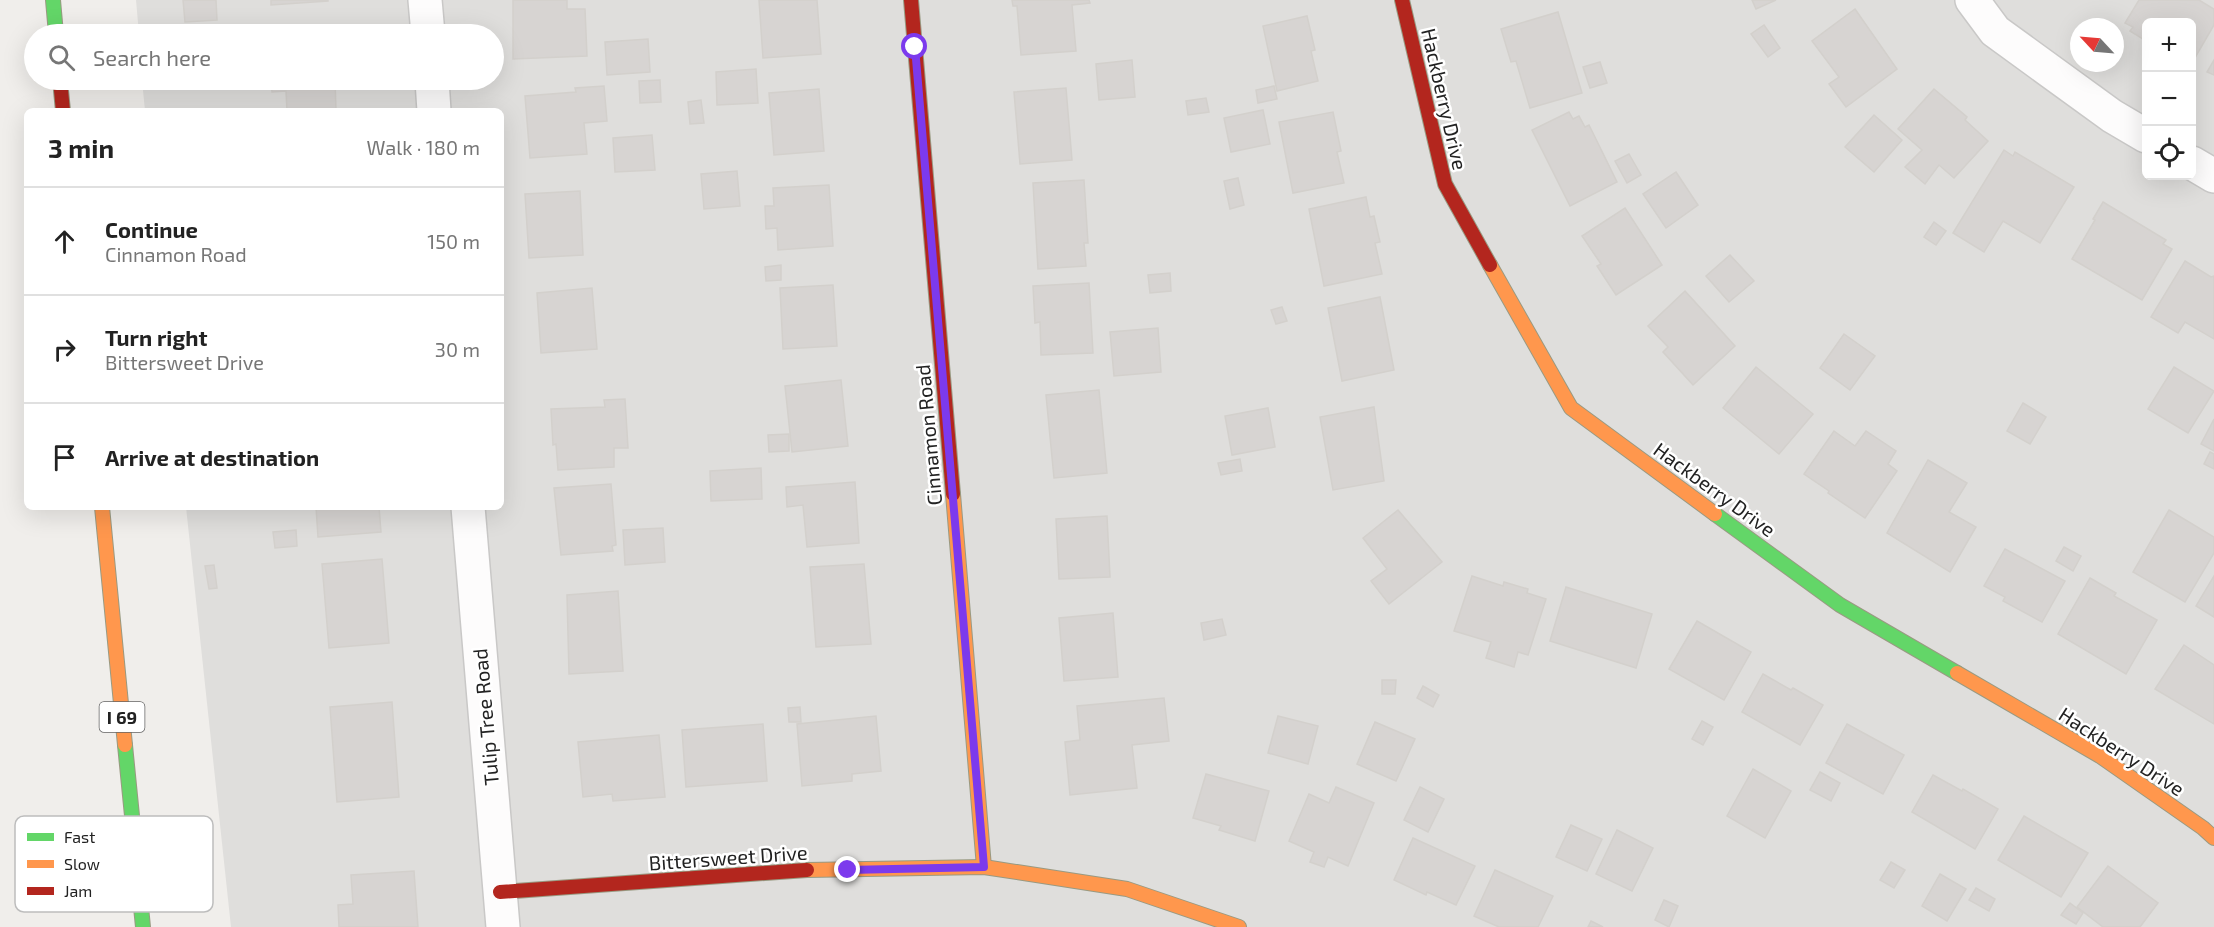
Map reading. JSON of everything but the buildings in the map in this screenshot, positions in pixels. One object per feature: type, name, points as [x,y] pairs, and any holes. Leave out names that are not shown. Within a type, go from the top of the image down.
[{"type":"main road","points":[[53,0],[55,24]]},
{"type":"main road","name":"Cinnamon Road","points":[[911,0],[984,867]]},
{"type":"main road","name":"Hackberry Drive","points":[[1402,0],[1445,184],[1571,408],[1840,605],[2100,756],[2214,838]]},
{"type":"main road","points":[[61,90],[63,108]]},
{"type":"main road","name":"I 69","points":[[102,510],[132,816]]},
{"type":"main road","name":"Bittersweet Drive","points":[[500,892],[781,871],[984,867],[1127,889],[1239,927]]},
{"type":"main road","name":"I 69","points":[[142,912],[143,927]]},
{"type":"street","points":[[425,0],[427,24]]},
{"type":"street","points":[[1972,0],[1995,32],[2112,116],[2142,134]]},
{"type":"street","points":[[433,90],[434,108]]},
{"type":"street","points":[[2196,165],[2214,176]]},
{"type":"street","name":"Tulip Tree Road","points":[[468,510],[503,927]]},
{"type":"shaded area","points":[[136,0],[2214,0],[2214,927],[231,927],[186,510],[504,510],[504,108],[145,108],[143,90],[504,90],[504,24],[138,24]]},
{"type":"traffic: fast","points":[[53,0],[55,24]]},
{"type":"traffic: fast","points":[[1715,514],[1840,605],[1957,673]]},
{"type":"traffic: fast","points":[[125,745],[132,816]]},
{"type":"traffic: fast","points":[[142,912],[143,927]]},
{"type":"traffic: slow","points":[[1490,265],[1571,408],[1715,514]]},
{"type":"traffic: slow","points":[[953,494],[984,867]]},
{"type":"traffic: slow","points":[[102,510],[125,745]]},
{"type":"traffic: slow","points":[[1957,673],[2100,756],[2214,838]]},
{"type":"traffic: slow","points":[[807,870],[984,867],[1127,889],[1239,927]]},
{"type":"traffic: jam","points":[[911,0],[953,494]]},
{"type":"traffic: jam","points":[[1402,0],[1445,184],[1490,265]]},
{"type":"traffic: jam","points":[[61,90],[63,108]]},
{"type":"traffic: jam","points":[[500,892],[807,870]]},
{"type":"route","points":[[848,870],[984,867],[915,47]]}]
